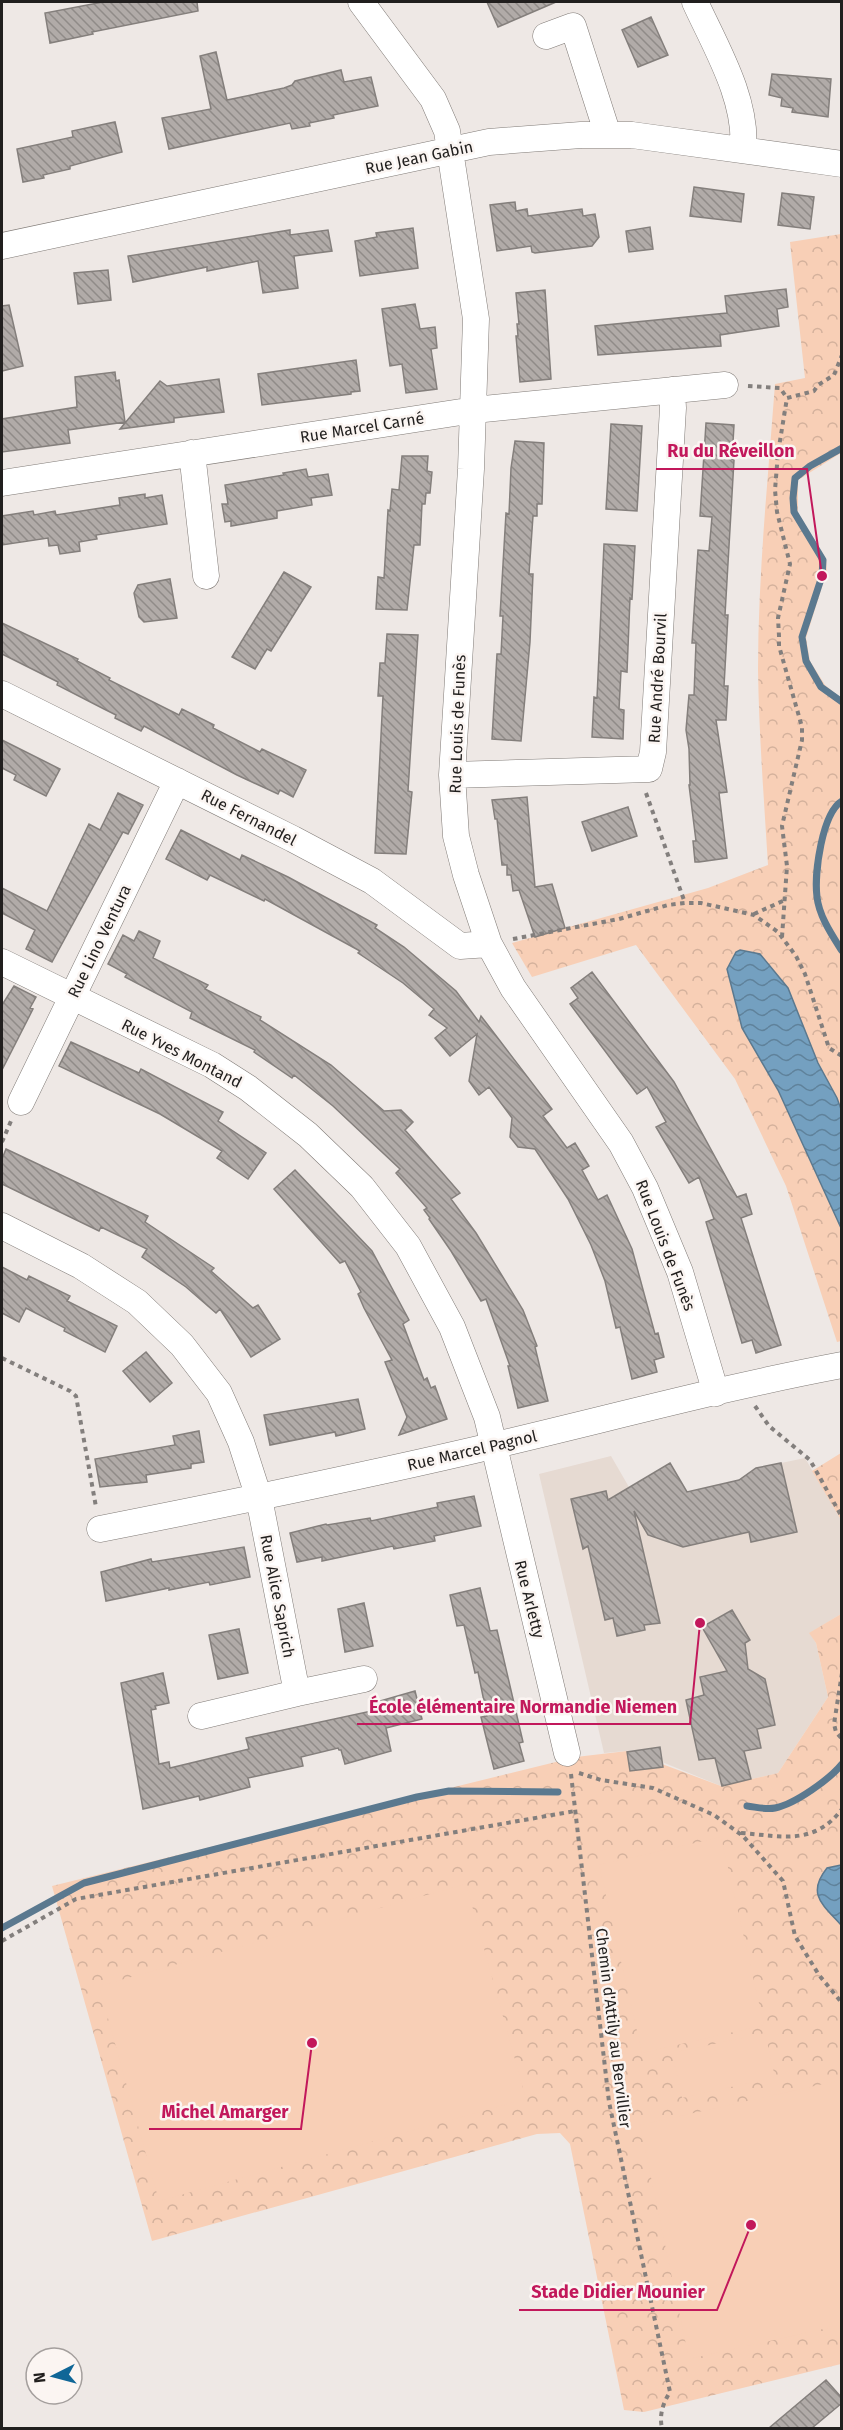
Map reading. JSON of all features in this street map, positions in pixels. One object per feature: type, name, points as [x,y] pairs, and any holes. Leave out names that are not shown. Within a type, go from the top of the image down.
[{"type":"street","name":"Rue Louis de Funès","points":[[361,2],[433,99],[447,130],[476,319],[474,410],[452,775],[456,836],[466,875],[489,944],[513,988],[621,1143],[645,1188],[680,1272],[716,1393]]},
{"type":"street","points":[[695,2],[740,104],[745,137],[743,150]]},
{"type":"street","points":[[546,36],[573,26],[608,135]]},
{"type":"street","name":"Rue Jean Gabin","points":[[2,246],[452,162],[489,142],[581,135],[632,135],[842,164]]},
{"type":"street","name":"Rue Marcel Carné","points":[[2,483],[474,410],[725,385]]},
{"type":"street","name":"Rue André Bourvil","points":[[641,769],[649,769],[653,752],[673,408],[672,390]]},
{"type":"street","points":[[192,453],[206,576]]},
{"type":"street","name":"Rue Fernandel","points":[[2,694],[372,881],[460,945],[489,944]]},
{"type":"street","points":[[452,775],[641,769]]},
{"type":"street","name":"Rue Lino Ventura","points":[[21,1102],[177,781]]},
{"type":"street","name":"Rue Yves Montand","points":[[2,962],[212,1065],[248,1088],[308,1135],[362,1187],[408,1246],[452,1327],[479,1396],[493,1446]]},
{"type":"street","name":"Rue Alice Saprich","points":[[2,1226],[81,1266],[137,1302],[182,1345],[219,1393],[241,1442],[259,1498],[297,1693]]},
{"type":"street","name":"Rue Marcel Pagnol","points":[[100,1529],[259,1498],[842,1365]]},
{"type":"street","name":"Rue Arletty","points":[[493,1446],[568,1761]]},
{"type":"street","points":[[201,1716],[364,1678]]},
{"type":"path","points":[[788,398],[814,391],[818,385],[834,375],[842,354]]},
{"type":"path","points":[[725,385],[780,388],[788,398],[778,453],[775,490],[777,512],[790,564],[778,618],[779,646],[802,727],[802,749],[783,819],[782,837],[787,866],[782,937]]},
{"type":"path","points":[[641,769],[644,788],[685,903]]},
{"type":"path","points":[[754,915],[785,900]]},
{"type":"path","points":[[489,944],[619,920],[668,905],[685,903],[701,903],[754,915],[782,937],[805,974],[829,1048],[842,1056]]},
{"type":"path","points":[[2,1358],[76,1396],[100,1529]]},
{"type":"path","points":[[742,1386],[769,1426],[810,1460],[842,1517]]},
{"type":"path","points":[[840,1738],[834,1724],[842,1673]]},
{"type":"path","points":[[568,1761],[594,1778],[653,1788],[714,1815],[740,1833],[783,1881],[795,1936],[819,1976],[842,2003]]},
{"type":"path","name":"Chemin d'Attily au Bervillier","points":[[568,1761],[609,2102],[670,2392],[663,2404],[660,2422],[662,2428]]},
{"type":"path","points":[[740,1833],[785,1837],[814,1834],[825,1827],[842,1809]]},
{"type":"path","points":[[2,1941],[76,1899],[575,1811]]},
{"type":"shaded area","points":[[611,1456],[633,1494],[682,1501],[704,1496],[702,1488],[719,1484],[722,1492],[754,1475],[753,1469],[805,1458],[841,1520],[841,1614],[810,1633],[816,1643],[828,1697],[778,1773],[721,1786],[662,1762],[660,1748],[604,1753],[539,1474]]},
{"type":"green space","points":[[841,234],[841,453],[798,480],[798,513],[826,559],[827,571],[806,638],[810,661],[825,685],[841,698],[842,804],[838,807],[842,807],[841,1341],[837,1342],[786,1186],[735,1079],[636,945],[532,977],[512,943],[708,888],[768,865],[758,670],[760,599],[775,384],[805,378],[790,242]]},
{"type":"green space","points":[[841,1453],[841,1520],[812,1471]]},
{"type":"green space","points":[[841,1614],[841,2364],[644,2412],[624,2410],[570,2144],[560,2133],[537,2134],[152,2241],[52,1886],[576,1757],[627,1751],[721,1786],[778,1773],[828,1697],[816,1643],[809,1633]]},
{"type":"green space","points":[[721,1837],[764,2025],[642,2053],[599,1865]]},
{"type":"green space","points":[[466,1884],[526,2099],[159,2201],[99,1986]]},
{"type":"green space","points":[[765,2033],[775,2077],[682,2098],[672,2053]]},
{"type":"green space","points":[[841,2080],[841,2325],[689,2359],[640,2125]]},
{"type":"water","points":[[740,950],[760,954],[788,988],[818,1063],[837,1098],[842,1112],[841,1228],[778,1090],[742,1028],[727,969],[736,952]]},
{"type":"water","points":[[842,1865],[841,1925],[823,1905],[817,1892],[821,1877],[827,1868]]},
{"type":"building","points":[[103,2],[197,2],[198,11],[92,32],[93,34],[50,43],[45,13]]},
{"type":"building","points":[[487,2],[556,2],[498,27]]},
{"type":"building","points":[[651,17],[668,55],[638,67],[622,30]]},
{"type":"building","points":[[216,52],[227,100],[284,88],[295,81],[341,70],[344,82],[371,77],[378,106],[333,115],[334,118],[309,123],[310,126],[292,129],[290,123],[169,149],[162,118],[211,109],[200,56]]},
{"type":"building","points":[[772,74],[831,79],[828,117],[792,112],[793,108],[781,106],[782,98],[769,95]]},
{"type":"building","points":[[115,122],[122,152],[43,175],[44,178],[23,182],[17,149],[73,137],[72,131]]},
{"type":"building","points":[[694,187],[744,194],[741,222],[690,216]]},
{"type":"building","points":[[782,193],[814,197],[810,229],[778,225]]},
{"type":"building","points":[[515,202],[516,211],[527,209],[528,216],[582,209],[583,216],[595,214],[599,237],[592,246],[535,253],[532,252],[531,246],[497,251],[490,205]]},
{"type":"building","points":[[650,227],[653,249],[629,252],[626,231]]},
{"type":"building","points":[[413,228],[418,268],[360,276],[355,241],[377,237],[376,233]]},
{"type":"building","points":[[290,230],[290,235],[328,230],[332,251],[294,256],[298,288],[263,293],[258,261],[207,271],[207,267],[133,282],[128,256]]},
{"type":"building","points":[[108,270],[111,300],[78,304],[74,273]]},
{"type":"building","points":[[786,289],[788,307],[777,309],[779,326],[720,335],[721,346],[598,355],[595,326],[727,313],[725,296]]},
{"type":"building","points":[[545,290],[551,379],[520,382],[516,336],[518,336],[517,324],[519,324],[516,293]]},
{"type":"building","points":[[415,304],[420,329],[435,327],[437,348],[431,349],[437,389],[406,393],[402,364],[390,366],[382,309]]},
{"type":"building","points":[[9,305],[23,366],[2,371],[2,306]]},
{"type":"building","points":[[356,360],[360,391],[262,405],[258,374]]},
{"type":"building","points":[[115,372],[116,381],[119,380],[125,422],[68,430],[70,443],[2,452],[2,419],[77,407],[75,377]]},
{"type":"building","points":[[219,379],[224,412],[174,418],[174,422],[120,429],[160,381],[167,386]]},
{"type":"building","points":[[706,423],[734,425],[725,615],[728,615],[724,686],[728,686],[726,720],[716,720],[727,792],[719,793],[727,858],[695,862],[693,841],[696,841],[689,785],[689,749],[686,730],[689,695],[694,695],[696,643],[692,643],[698,550],[709,551],[712,517],[700,516]]},
{"type":"building","points":[[611,424],[642,426],[637,511],[606,509]]},
{"type":"building","points":[[515,441],[544,443],[542,504],[537,504],[537,516],[533,516],[529,574],[533,574],[530,642],[521,741],[492,739],[497,654],[501,654],[503,616],[500,616],[506,513],[509,514]]},
{"type":"building","points":[[402,456],[428,456],[427,471],[432,472],[430,493],[426,493],[425,504],[422,504],[420,545],[414,545],[407,610],[376,609],[378,577],[384,578],[388,510],[390,511],[392,489],[399,490]]},
{"type":"building","points":[[306,469],[308,477],[328,474],[332,495],[311,498],[312,505],[277,511],[277,518],[231,526],[231,521],[225,522],[222,504],[228,504],[225,485]]},
{"type":"building","points":[[145,494],[145,498],[162,495],[167,524],[96,535],[97,539],[79,542],[80,551],[60,554],[58,545],[49,546],[48,538],[2,545],[2,516],[33,511],[34,515],[55,511],[56,515],[120,505],[119,498]]},
{"type":"building","points":[[604,544],[635,546],[627,672],[621,671],[619,709],[624,710],[623,739],[592,737],[594,697],[597,698]]},
{"type":"building","points":[[284,572],[311,587],[271,651],[267,649],[255,669],[232,657]]},
{"type":"building","points":[[170,579],[177,618],[144,622],[139,617],[134,593],[138,585]]},
{"type":"building","points":[[2,623],[78,659],[77,661],[110,678],[109,680],[179,715],[182,709],[260,752],[262,749],[306,770],[293,797],[280,790],[278,794],[237,775],[144,726],[141,731],[115,718],[116,715],[57,685],[58,682],[2,654]]},
{"type":"building","points":[[387,634],[418,635],[408,791],[412,792],[406,854],[375,853],[383,696],[378,696],[380,663],[385,663]]},
{"type":"building","points":[[2,740],[60,769],[46,796],[14,780],[16,775],[2,768]]},
{"type":"building","points":[[118,793],[143,805],[128,834],[123,832],[52,962],[26,949],[35,930],[2,913],[2,888],[47,911],[89,824],[100,830]]},
{"type":"building","points":[[527,797],[535,887],[552,884],[565,928],[535,937],[519,890],[513,891],[511,875],[507,875],[507,865],[502,865],[497,819],[495,819],[492,800]]},
{"type":"building","points":[[628,807],[637,836],[592,851],[582,822]]},
{"type":"building","points":[[181,830],[240,860],[242,855],[288,877],[377,925],[375,928],[404,947],[456,991],[479,1022],[481,1016],[552,1109],[543,1116],[567,1148],[575,1143],[589,1166],[582,1170],[598,1200],[607,1195],[632,1249],[655,1334],[658,1333],[664,1357],[654,1360],[657,1372],[632,1379],[620,1327],[616,1328],[605,1281],[591,1245],[568,1199],[535,1149],[518,1147],[510,1137],[512,1118],[489,1087],[479,1095],[469,1081],[477,1034],[450,1056],[435,1038],[447,1028],[429,1015],[434,1009],[403,983],[358,953],[360,951],[265,899],[264,901],[210,875],[207,880],[166,859]]},
{"type":"building","points":[[139,931],[160,941],[153,958],[208,985],[205,989],[261,1017],[260,1020],[331,1065],[384,1111],[401,1110],[413,1122],[405,1130],[460,1193],[451,1199],[476,1233],[523,1310],[537,1346],[535,1347],[548,1401],[518,1408],[508,1366],[510,1366],[486,1299],[481,1301],[429,1219],[424,1210],[427,1208],[396,1173],[400,1169],[333,1106],[294,1075],[292,1078],[254,1052],[255,1050],[190,1018],[192,1012],[125,977],[127,974],[108,964],[123,935],[134,941]]},
{"type":"building","points":[[592,972],[674,1082],[737,1197],[746,1194],[752,1214],[741,1218],[781,1345],[756,1353],[752,1340],[742,1343],[706,1222],[714,1219],[699,1177],[689,1183],[656,1127],[666,1122],[647,1087],[637,1094],[570,1004],[578,998],[571,988]]},
{"type":"building","points":[[14,986],[36,997],[30,1008],[33,1009],[2,1070],[2,1005]]},
{"type":"building","points":[[71,1042],[139,1073],[141,1069],[223,1112],[218,1121],[266,1153],[248,1179],[217,1158],[222,1151],[160,1114],[59,1066]]},
{"type":"building","points":[[6,1149],[148,1216],[145,1222],[214,1268],[211,1271],[253,1308],[258,1305],[280,1339],[251,1357],[220,1309],[216,1313],[186,1287],[142,1257],[147,1249],[101,1227],[99,1231],[2,1184],[2,1159]]},
{"type":"building","points":[[295,1170],[372,1251],[409,1320],[403,1324],[424,1380],[427,1378],[431,1388],[435,1386],[447,1419],[399,1435],[407,1417],[385,1362],[392,1360],[364,1308],[358,1294],[361,1292],[345,1261],[340,1263],[274,1189]]},
{"type":"building","points":[[2,1267],[27,1280],[29,1276],[70,1296],[67,1301],[117,1326],[105,1352],[26,1308],[19,1322],[2,1313]]},
{"type":"building","points":[[146,1352],[172,1383],[150,1402],[123,1371]]},
{"type":"building","points":[[358,1399],[365,1429],[336,1436],[335,1432],[270,1445],[264,1415]]},
{"type":"building","points":[[199,1431],[204,1462],[191,1464],[191,1468],[146,1475],[147,1482],[100,1487],[95,1459],[175,1445],[173,1436]]},
{"type":"building","points":[[670,1463],[687,1492],[739,1480],[756,1468],[781,1463],[797,1532],[751,1542],[749,1532],[683,1547],[648,1535],[634,1511],[660,1623],[644,1625],[645,1630],[617,1636],[613,1618],[605,1620],[588,1546],[583,1549],[571,1499],[606,1491],[608,1500]]},
{"type":"building","points":[[474,1496],[481,1526],[434,1536],[435,1541],[394,1549],[393,1546],[322,1561],[322,1557],[297,1562],[290,1533],[326,1524],[370,1518],[371,1521],[438,1507],[437,1503]]},
{"type":"building","points":[[244,1547],[250,1577],[210,1585],[209,1582],[169,1590],[169,1588],[106,1601],[101,1572],[151,1559],[152,1562]]},
{"type":"building","points":[[480,1588],[490,1631],[497,1630],[523,1742],[519,1743],[524,1761],[494,1769],[481,1717],[487,1716],[478,1672],[475,1673],[464,1625],[457,1626],[450,1595]]},
{"type":"building","points":[[364,1603],[373,1646],[345,1652],[338,1609]]},
{"type":"building","points":[[732,1610],[750,1640],[745,1643],[748,1669],[765,1679],[775,1725],[757,1729],[761,1748],[744,1751],[751,1779],[722,1786],[715,1758],[699,1760],[686,1700],[704,1695],[700,1677],[727,1671],[702,1627]]},
{"type":"building","points":[[239,1629],[248,1673],[218,1679],[209,1635]]},
{"type":"building","points":[[163,1673],[169,1703],[155,1706],[156,1709],[151,1710],[159,1764],[169,1762],[170,1768],[249,1749],[246,1738],[381,1709],[380,1701],[415,1691],[422,1719],[386,1728],[391,1751],[345,1764],[341,1750],[338,1748],[301,1757],[303,1766],[248,1778],[250,1787],[200,1800],[199,1796],[143,1809],[121,1683]]},
{"type":"building","points":[[660,1747],[663,1767],[630,1771],[627,1752]]},
{"type":"building","points":[[826,2380],[842,2398],[842,2403],[812,2428],[769,2428]]},
{"type":"waterway","points":[[842,448],[810,466],[795,478],[793,498],[794,512],[823,560],[822,576],[802,637],[806,661],[821,687],[842,702]]},
{"type":"waterway","points":[[842,801],[829,818],[825,831],[818,860],[816,887],[820,911],[842,951]]},
{"type":"waterway","points":[[747,1806],[768,1809],[783,1806],[812,1790],[842,1764]]},
{"type":"waterway","points":[[2,1928],[84,1883],[417,1797],[449,1791],[558,1792]]},
{"type":"place","name":"Ru du Réveillon","points":[[822,576]]},
{"type":"place","name":"École élémentaire Normandie Niemen","points":[[700,1623]]},
{"type":"place","name":"Michel Amarger","points":[[312,2043]]},
{"type":"place","name":"Stade Didier Mounier","points":[[751,2225]]}]
